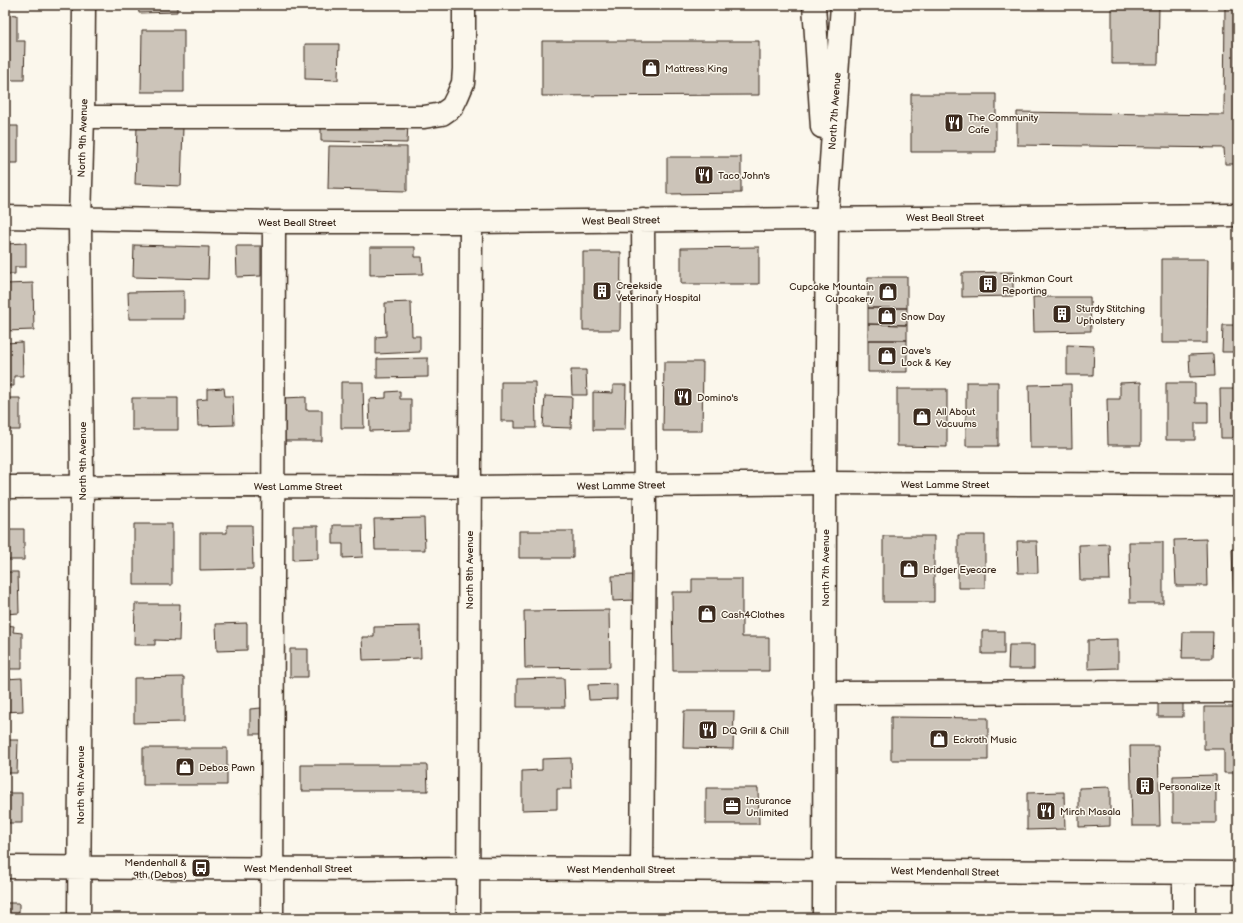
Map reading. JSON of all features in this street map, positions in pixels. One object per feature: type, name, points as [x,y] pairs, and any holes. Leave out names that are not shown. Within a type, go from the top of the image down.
[{"type":"street","name":"North 9th Avenue","points":[[79,918],[82,488],[80,219],[84,5]]},
{"type":"street","points":[[83,118],[424,118],[442,114],[452,107],[463,83],[464,5]]},
{"type":"street","name":"North 7th Avenue","points":[[814,5],[827,218]]},
{"type":"street","name":"North 7th Avenue","points":[[824,918],[827,218],[842,5]]},
{"type":"street","name":"West Beall Street","points":[[5,217],[274,222],[471,222],[1238,215]]},
{"type":"street","points":[[642,869],[645,485],[643,220]]},
{"type":"street","points":[[272,918],[274,222]]},
{"type":"street","name":"North 8th Avenue","points":[[468,918],[471,222]]},
{"type":"street","name":"West Lamme Street","points":[[5,487],[469,487],[825,483],[1238,485]]},
{"type":"street","points":[[824,693],[1238,692]]},
{"type":"street","name":"West Mendenhall Street","points":[[5,867],[349,869],[468,868],[1238,873]]},
{"type":"street","points":[[1184,873],[1184,918]]},
{"type":"building","points":[[138,5],[177,5],[177,12],[139,13]]},
{"type":"building","points":[[1112,5],[1159,5],[1158,64],[1112,64]]},
{"type":"building","points":[[1225,5],[1238,5],[1238,164],[1225,164],[1224,148],[1017,145],[1017,112],[1224,115]]},
{"type":"building","points":[[5,14],[17,15],[17,41],[25,41],[24,80],[5,80]]},
{"type":"building","points":[[142,30],[184,30],[184,92],[141,92]]},
{"type":"building","name":"Mattress King","points":[[542,41],[759,41],[759,95],[542,96]]},
{"type":"building","points":[[305,44],[339,44],[338,80],[305,79]]},
{"type":"building","name":"The Community Cafe","points":[[911,94],[996,94],[996,152],[911,152]]},
{"type":"building","points":[[321,122],[408,123],[407,143],[321,141]]},
{"type":"building","points":[[5,126],[18,126],[18,163],[5,163]]},
{"type":"building","points":[[137,126],[183,127],[181,186],[135,184]]},
{"type":"building","points":[[329,146],[407,147],[407,191],[328,189]]},
{"type":"building","name":"Taco John's","points":[[667,157],[741,157],[741,193],[667,194]]},
{"type":"building","points":[[26,243],[26,267],[15,267],[15,274],[5,274],[5,244]]},
{"type":"building","points":[[134,245],[209,247],[208,279],[133,277]]},
{"type":"building","points":[[236,246],[261,246],[261,276],[237,277]]},
{"type":"building","points":[[370,247],[415,247],[415,257],[422,257],[423,274],[370,275]]},
{"type":"building","points":[[759,247],[759,284],[681,284],[681,248]]},
{"type":"building","name":"Creekside Veterinary Hospital","points":[[583,252],[621,252],[620,330],[583,330]]},
{"type":"building","points":[[1162,259],[1208,259],[1207,343],[1162,343]]},
{"type":"building","name":"Brinkman Court Reporting","points":[[1013,272],[1013,296],[962,297],[962,273]]},
{"type":"building","name":"Cupcake Mountain Cupcakery","points":[[868,277],[907,277],[907,308],[868,308]]},
{"type":"building","points":[[33,283],[34,330],[5,331],[5,284]]},
{"type":"building","points":[[184,291],[184,319],[129,319],[128,292]]},
{"type":"building","name":"Sturdy Stitching Upholstery","points":[[1033,297],[1090,297],[1091,331],[1034,332]]},
{"type":"building","points":[[411,302],[412,336],[420,336],[420,352],[376,354],[376,337],[386,336],[385,303]]},
{"type":"building","name":"Snow Day","points":[[868,308],[907,308],[907,325],[868,324]]},
{"type":"building","points":[[868,324],[907,325],[907,340],[868,340]]},
{"type":"building","points":[[1223,325],[1238,325],[1238,352],[1222,352]]},
{"type":"building","name":"Dave's Lock & Key","points":[[868,340],[907,340],[907,372],[868,372]]},
{"type":"building","points":[[22,342],[23,376],[14,376],[14,386],[5,386],[5,343]]},
{"type":"building","points":[[1067,345],[1094,346],[1093,375],[1067,375]]},
{"type":"building","points":[[1213,354],[1214,376],[1190,377],[1189,355]]},
{"type":"building","points":[[428,358],[428,377],[377,378],[377,359]]},
{"type":"building","name":"Domino's","points":[[664,362],[703,362],[702,431],[663,431]]},
{"type":"building","points":[[571,370],[586,370],[587,395],[572,395]]},
{"type":"building","points":[[341,382],[363,382],[364,428],[341,428]]},
{"type":"building","points":[[501,382],[535,382],[536,428],[515,428],[515,421],[501,421]]},
{"type":"building","points":[[966,382],[998,382],[998,446],[966,446]]},
{"type":"building","points":[[1141,382],[1141,445],[1108,445],[1107,399],[1120,399],[1120,383]]},
{"type":"building","points":[[1166,383],[1195,383],[1195,403],[1208,403],[1208,423],[1195,423],[1195,440],[1166,440]]},
{"type":"building","points":[[1071,384],[1072,448],[1030,448],[1029,385]]},
{"type":"building","points":[[613,385],[626,385],[625,430],[593,430],[593,392],[613,393]]},
{"type":"building","points":[[224,388],[225,396],[233,396],[234,425],[198,426],[197,400],[207,399],[207,389]]},
{"type":"building","name":"All About Vacuums","points":[[897,389],[947,389],[947,447],[897,446]]},
{"type":"building","points":[[1220,389],[1238,389],[1238,438],[1221,438]]},
{"type":"building","points":[[400,391],[400,399],[411,399],[411,430],[370,431],[369,399],[386,398],[386,392]]},
{"type":"building","points":[[545,396],[572,397],[571,428],[543,427]]},
{"type":"building","points":[[306,397],[306,410],[322,410],[322,441],[283,441],[283,398]]},
{"type":"building","points":[[5,398],[20,398],[20,430],[5,430]]},
{"type":"building","points":[[132,398],[178,398],[178,430],[132,430]]},
{"type":"building","points":[[424,518],[425,550],[375,550],[374,519]]},
{"type":"building","points":[[134,524],[172,524],[172,585],[134,585]]},
{"type":"building","points":[[227,525],[252,525],[253,569],[200,570],[200,533],[227,533]]},
{"type":"building","points":[[333,525],[362,525],[363,557],[343,558],[343,544],[333,544]]},
{"type":"building","points":[[293,526],[318,526],[318,559],[293,560]]},
{"type":"building","points":[[5,529],[24,529],[24,560],[5,560]]},
{"type":"building","points":[[519,531],[573,531],[573,558],[519,558]]},
{"type":"building","points":[[958,535],[985,535],[985,588],[958,588]]},
{"type":"building","name":"Bridger Eyecare","points":[[883,536],[934,536],[934,602],[883,602]]},
{"type":"building","points":[[1206,539],[1207,586],[1176,586],[1174,540]]},
{"type":"building","points":[[1017,541],[1037,541],[1038,573],[1018,573]]},
{"type":"building","points":[[1129,542],[1163,542],[1163,603],[1130,603]]},
{"type":"building","points":[[1109,544],[1110,580],[1080,580],[1079,545]]},
{"type":"building","points":[[1232,549],[1238,549],[1238,606],[1234,606]]},
{"type":"building","points":[[5,572],[18,572],[19,613],[5,614]]},
{"type":"building","points":[[633,575],[634,600],[613,601],[612,576]]},
{"type":"building","name":"Cash4Clothes","points":[[692,579],[742,579],[742,637],[769,637],[769,671],[673,671],[672,592],[692,592]]},
{"type":"building","points":[[135,604],[180,604],[179,641],[155,640],[155,645],[134,645]]},
{"type":"building","points":[[609,610],[610,667],[525,668],[524,611]]},
{"type":"building","points":[[247,623],[247,650],[217,651],[216,624]]},
{"type":"building","points":[[5,625],[14,626],[13,632],[22,633],[22,669],[5,669]]},
{"type":"building","points":[[420,626],[421,658],[363,660],[362,637],[374,637],[374,627]]},
{"type":"building","points":[[982,631],[1004,631],[1004,654],[982,654]]},
{"type":"building","points":[[1183,632],[1213,632],[1212,658],[1182,658]]},
{"type":"building","points":[[1118,639],[1118,668],[1088,669],[1088,640]]},
{"type":"building","points":[[1009,645],[1034,645],[1034,669],[1008,669]]},
{"type":"building","points":[[290,649],[308,649],[308,677],[290,677]]},
{"type":"building","points":[[184,677],[184,722],[134,723],[134,678]]},
{"type":"building","points":[[22,678],[23,711],[5,712],[5,679]]},
{"type":"building","points":[[564,678],[565,707],[517,707],[517,679]]},
{"type":"building","points":[[617,684],[617,699],[589,700],[588,685]]},
{"type":"building","points":[[1158,695],[1183,695],[1183,717],[1158,717]]},
{"type":"building","points":[[1204,707],[1238,707],[1238,773],[1224,773],[1224,749],[1204,749]]},
{"type":"building","points":[[261,708],[262,734],[250,734],[250,709]]},
{"type":"building","name":"DQ Grill & Chill","points":[[684,711],[734,711],[733,749],[683,748]]},
{"type":"building","name":"Eckroth Music","points":[[891,717],[988,718],[988,760],[891,760]]},
{"type":"building","points":[[5,740],[18,740],[17,773],[5,773]]},
{"type":"building","name":"Personalize It","points":[[1130,746],[1158,746],[1160,826],[1132,826]]},
{"type":"building","name":"Debos Pawn","points":[[143,748],[227,748],[227,785],[143,785]]},
{"type":"building","points":[[571,758],[572,789],[557,789],[557,809],[522,810],[522,771],[542,770],[542,759]]},
{"type":"building","points":[[301,765],[427,765],[428,791],[301,791]]},
{"type":"building","points":[[1216,775],[1216,823],[1173,823],[1173,776]]},
{"type":"building","points":[[1110,787],[1110,826],[1079,827],[1079,788]]},
{"type":"building","name":"Insurance Unlimited","points":[[706,788],[758,788],[759,824],[706,824]]},
{"type":"building","name":"Mirch Masala","points":[[1064,792],[1065,829],[1027,830],[1027,793]]},
{"type":"building","points":[[5,793],[22,793],[22,823],[5,823]]},
{"type":"building","points":[[5,903],[19,903],[19,918],[5,918]]},
{"type":"place","name":"Mattress King","points":[[651,68]]},
{"type":"place","name":"The Community Cafe","points":[[954,123]]},
{"type":"place","name":"Taco John's","points":[[704,175]]},
{"type":"place","name":"Brinkman Court Reporting","points":[[988,284]]},
{"type":"place","name":"Creekside Veterinary Hospital","points":[[602,291]]},
{"type":"place","name":"Cupcake Mountain Cupcakery","points":[[888,292]]},
{"type":"place","name":"Sturdy Stitching Upholstery","points":[[1062,314]]},
{"type":"place","name":"Snow Day","points":[[887,316]]},
{"type":"place","name":"Dave's Lock & Key","points":[[887,356]]},
{"type":"place","name":"Domino's","points":[[683,397]]},
{"type":"place","name":"All About Vacuums","points":[[922,417]]},
{"type":"place","name":"Bridger Eyecare","points":[[909,569]]},
{"type":"place","name":"Cash4Clothes","points":[[707,614]]},
{"type":"place","name":"DQ Grill & Chill","points":[[708,730]]},
{"type":"place","name":"Eckroth Music","points":[[939,739]]},
{"type":"place","name":"Debos Pawn","points":[[185,767]]},
{"type":"place","name":"Personalize It","points":[[1145,786]]},
{"type":"place","name":"Insurance Unlimited","points":[[732,806]]},
{"type":"place","name":"Mirch Masala","points":[[1046,811]]},
{"type":"place","name":"Mendenhall & 9th (Debos)","points":[[201,868]]}]
